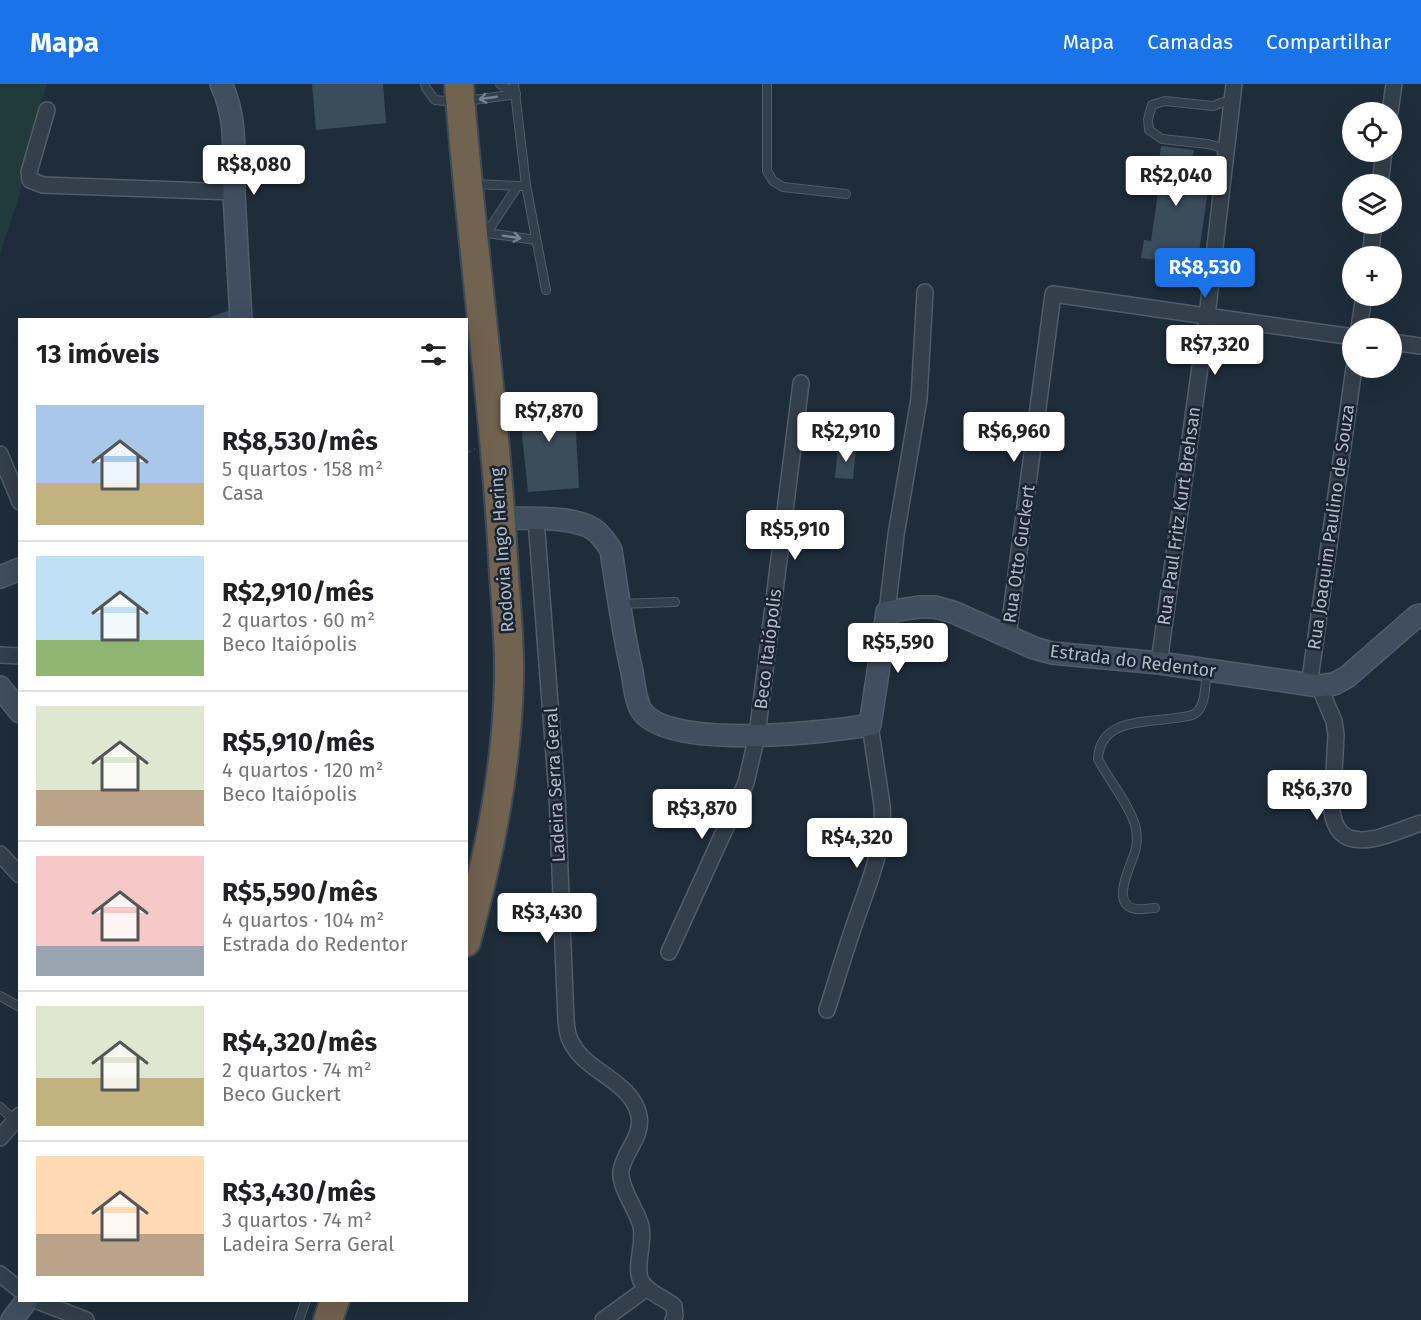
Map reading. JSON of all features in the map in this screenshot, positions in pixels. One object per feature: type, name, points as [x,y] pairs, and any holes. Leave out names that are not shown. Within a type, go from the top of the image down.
[{"type":"highway","name":"Rodovia Ingo Hering","points":[[459,93],[469,184],[481,242],[501,518],[509,678],[494,831],[468,934]]},
{"type":"highway","points":[[328,1320],[334,1302]]},
{"type":"street","points":[[221,84],[229,103],[233,124],[241,318]]},
{"type":"street","points":[[1391,102],[1394,84]]},
{"type":"street","name":"Rua Paul Fritz Kurt Brehsan","points":[[1159,663],[1207,316],[1233,91]]},
{"type":"street","points":[[47,110],[29,172],[30,180],[35,183],[234,192]]},
{"type":"street","points":[[828,1010],[856,919],[876,864],[879,848],[883,818],[870,725],[896,535],[919,399],[925,292]]},
{"type":"street","name":"Rua Otto Guckert","points":[[1008,636],[1053,294],[1207,316]]},
{"type":"street","points":[[1207,316],[1342,335]]},
{"type":"street","points":[[1402,343],[1421,346]]},
{"type":"street","name":"Rua Joaquim Paulino de Souza","points":[[1314,686],[1353,378]]},
{"type":"street","name":"Beco Itaiópolis","points":[[669,952],[746,783],[757,735],[801,383]]},
{"type":"street","points":[[0,454],[18,497]]},
{"type":"street","points":[[501,518],[576,522],[593,528],[604,538],[611,550],[618,604],[639,707],[647,718],[678,731],[757,735],[812,732],[870,725]]},
{"type":"street","name":"Ladeira Serra Geral","points":[[536,519],[555,775],[568,1035],[574,1048],[632,1099],[639,1113],[640,1124],[621,1171],[622,1183],[636,1210],[642,1229],[639,1271],[641,1281],[647,1288]]},
{"type":"street","points":[[0,577],[18,570]]},
{"type":"street","name":"Estrada do Redentor","points":[[887,612],[935,607],[953,612],[1034,648],[1052,653],[1159,663],[1314,686],[1334,684],[1347,677],[1417,616],[1421,615]]},
{"type":"street","points":[[0,655],[18,656]]},
{"type":"street","points":[[1314,686],[1334,721],[1336,735],[1332,811],[1334,823],[1339,831],[1348,839],[1359,841],[1421,823]]},
{"type":"street","points":[[0,687],[18,710]]},
{"type":"street","points":[[0,854],[18,873]]},
{"type":"street","points":[[0,1138],[17,1118]]},
{"type":"street","points":[[0,1274],[18,1288]]},
{"type":"street","points":[[603,1320],[647,1288],[674,1306],[673,1320]]},
{"type":"street","points":[[12,1320],[26,1302]]},
{"type":"street","points":[[40,1302],[86,1320]]},
{"type":"lane","points":[[425,84],[435,100],[459,93],[516,94]]},
{"type":"lane","points":[[500,84],[516,94]]},
{"type":"lane","points":[[514,84],[526,185],[546,290]]},
{"type":"lane","points":[[767,84],[767,171],[773,181],[783,187],[846,194]]},
{"type":"lane","points":[[1227,149],[1208,144],[1162,139],[1149,130],[1148,119],[1152,105],[1165,101],[1213,106],[1233,91]]},
{"type":"lane","points":[[469,184],[517,187],[526,185]]},
{"type":"lane","points":[[481,242],[517,187]]},
{"type":"lane","points":[[481,242],[536,240]]},
{"type":"lane","points":[[618,604],[675,602]]},
{"type":"lane","points":[[1155,908],[1135,909],[1126,905],[1122,896],[1136,848],[1137,832],[1134,819],[1098,759],[1098,748],[1105,735],[1116,727],[1192,715],[1198,711],[1202,704],[1207,670]]},
{"type":"lane","points":[[0,996],[18,1006]]},
{"type":"lane","points":[[0,1107],[17,1118]]},
{"type":"lane","points":[[299,1320],[305,1302]]},
{"type":"green space","points":[[0,84],[47,84],[31,133],[19,197],[0,254]]},
{"type":"building","points":[[312,84],[383,84],[386,123],[316,130]]},
{"type":"building","points":[[1161,146],[1194,150],[1191,167],[1211,170],[1197,266],[1141,258],[1144,240],[1151,241],[1158,193],[1143,191],[1147,160],[1159,161]]},
{"type":"building","points":[[231,310],[231,318],[207,318]]},
{"type":"building","points":[[518,398],[574,398],[579,488],[528,492]]},
{"type":"building","points":[[838,447],[856,448],[853,479],[835,478]]}]
